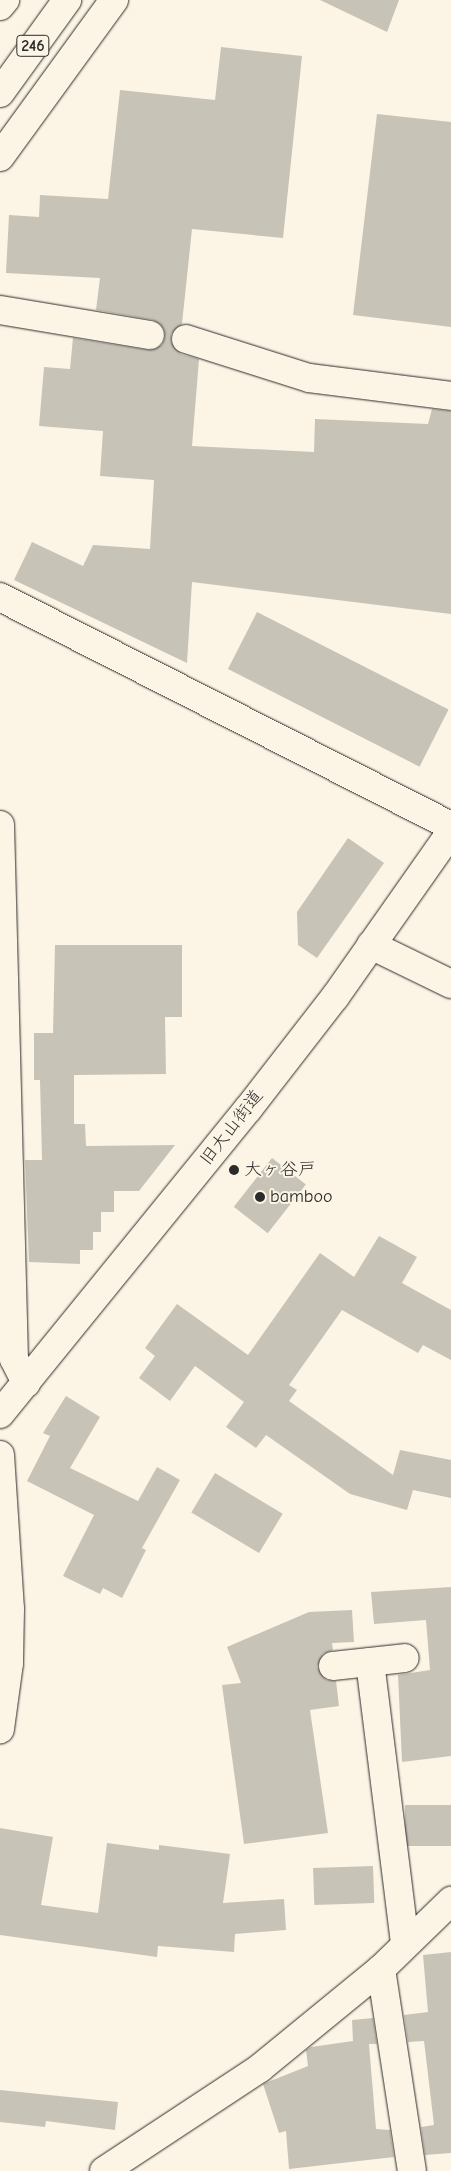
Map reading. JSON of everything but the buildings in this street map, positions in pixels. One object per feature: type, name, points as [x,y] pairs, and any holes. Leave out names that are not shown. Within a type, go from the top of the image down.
[{"type":"main road","points":[[0,6],[5,0]]},
{"type":"main road","name":"246","points":[[0,93],[67,0]]},
{"type":"main road","points":[[0,157],[114,0]]},
{"type":"main road","points":[[0,310],[150,335]]},
{"type":"main road","points":[[186,339],[309,378],[451,396]]},
{"type":"main road","points":[[0,597],[451,826]]},
{"type":"main road","points":[[0,825],[14,1359],[26,1383]]},
{"type":"main road","name":"旧大山街道","points":[[0,1414],[242,1117],[371,945],[451,832]]},
{"type":"main road","points":[[371,945],[451,984]]},
{"type":"main road","points":[[0,1455],[10,1609],[9,1663],[0,1729]]},
{"type":"main road","points":[[333,1666],[405,1658]]},
{"type":"main road","points":[[370,1662],[404,1944]]},
{"type":"main road","points":[[104,2171],[260,2068],[381,1969],[404,1944],[451,1902]]},
{"type":"main road","points":[[381,1969],[412,2171]]},
{"type":"place","name":"大ヶ谷戸","points":[[234,1170]]},
{"type":"place","name":"bamboo","points":[[260,1197]]}]
